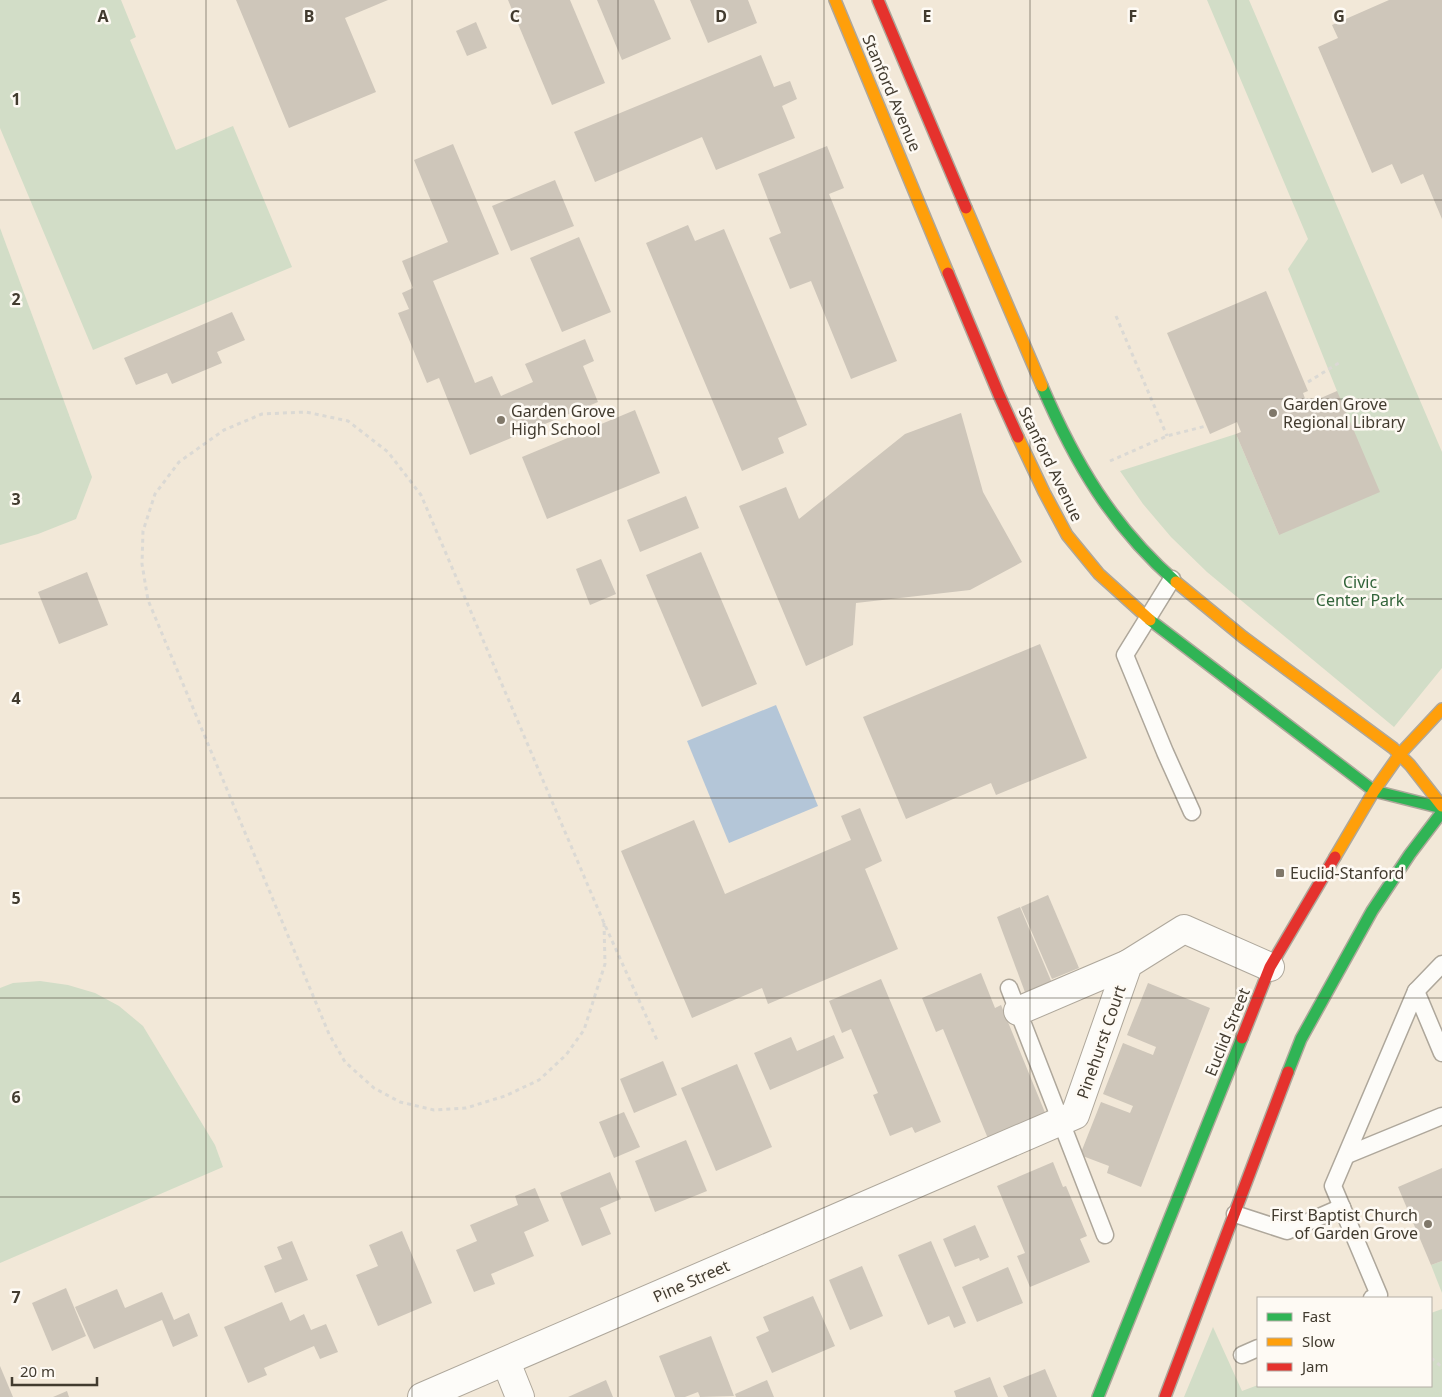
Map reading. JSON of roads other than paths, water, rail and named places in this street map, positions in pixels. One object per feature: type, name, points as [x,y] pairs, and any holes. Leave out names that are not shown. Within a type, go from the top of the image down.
[{"type":"street","name":"Stanford Avenue","points":[[835,0],[996,386],[1044,492],[1067,534],[1099,574],[1147,618],[1374,791],[1442,809]]},
{"type":"street","name":"Stanford Avenue","points":[[878,0],[1048,400],[1068,445],[1085,475],[1122,528],[1172,579],[1218,617],[1400,754],[1442,809]]},
{"type":"street","name":"Euclid Street","points":[[1098,1397],[1270,967],[1374,791],[1400,754],[1442,709]]},
{"type":"street","points":[[1165,1397],[1302,1039],[1372,911],[1442,809]]},
{"type":"street","name":"Pinehurst Court","points":[[1014,1000],[1128,964],[1184,929],[1270,967]]},
{"type":"street","name":"Pinehurst Court","points":[[960,1164],[1075,1115],[1128,964]]},
{"type":"street","name":"Pine Street","points":[[422,1397],[960,1164]]},
{"type":"street","points":[[506,1362],[520,1397]]},
{"type":"lane","points":[[1172,579],[1125,655],[1192,812]]},
{"type":"lane","points":[[1374,1297],[1379,1295],[1333,1186],[1416,991],[1442,964]]},
{"type":"lane","points":[[1416,991],[1442,1053]]},
{"type":"lane","points":[[1014,1000],[1105,1235]]},
{"type":"lane","points":[[1347,1155],[1442,1116]]},
{"type":"lane","points":[[1234,1214],[1287,1230],[1342,1207]]},
{"type":"lane","points":[[1242,1355],[1257,1348]]},
{"type":"water","points":[[776,705],[818,806],[729,843],[687,741]]},
{"type":"place","name":"Garden Grove Regional Library","points":[[1273,413]]},
{"type":"place","name":"Garden Grove High School","points":[[501,420]]},
{"type":"place","name":"Euclid-Stanford","points":[[1280,873]]},
{"type":"place","name":"First Baptist Church of Garden Grove","points":[[1428,1224]]},
{"type":"park label","name":"Civic Center Park","points":[[1360,591]]}]
